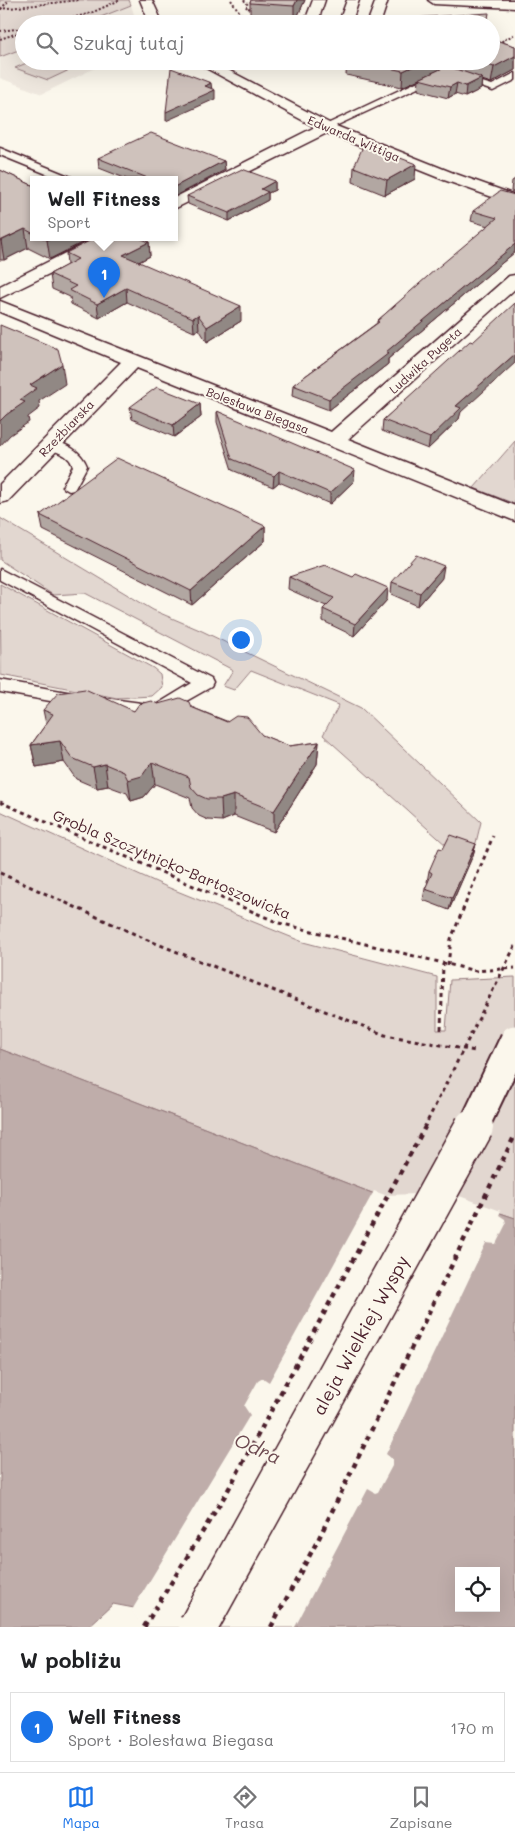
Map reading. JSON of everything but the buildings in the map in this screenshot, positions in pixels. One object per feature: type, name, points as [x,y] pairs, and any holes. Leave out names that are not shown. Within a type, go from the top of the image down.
[{"type":"street","points":[[146,0],[154,15]]},
{"type":"street","points":[[313,15],[319,0]]},
{"type":"street","points":[[347,15],[352,0]]},
{"type":"street","points":[[376,15],[382,0]]},
{"type":"street","points":[[434,0],[515,4]]},
{"type":"street","name":"Edwarda Wittiga","points":[[217,70],[326,127],[450,177],[515,200]]},
{"type":"street","points":[[178,202],[326,127]]},
{"type":"street","points":[[0,293],[102,241]]},
{"type":"street","name":"Ludwika Pugeta","points":[[335,440],[515,280]]},
{"type":"street","name":"Bolesława Biegasa","points":[[0,306],[132,361],[335,440],[515,514]]},
{"type":"street","name":"Rzeźbiarska","points":[[0,496],[132,361]]},
{"type":"street","name":"aleja Wielkiej Wyspy","points":[[198,1627],[466,1146],[515,1040]]},
{"type":"lane","points":[[326,127],[445,72],[493,88],[515,76]]},
{"type":"lane","points":[[0,151],[60,176]]},
{"type":"lane","points":[[51,444],[69,451],[78,458],[80,466],[69,487]]},
{"type":"lane","points":[[0,574],[205,684],[158,711],[120,707],[0,686]]},
{"type":"path","points":[[0,9],[9,0]]},
{"type":"path","points":[[0,9],[79,0]]},
{"type":"path","points":[[84,15],[120,0]]},
{"type":"path","points":[[232,0],[241,13],[245,12],[248,5],[244,0]]},
{"type":"path","points":[[246,8],[256,9]]},
{"type":"path","points":[[0,31],[15,29]]},
{"type":"path","points":[[0,39],[15,34]]},
{"type":"path","points":[[500,42],[515,34]]},
{"type":"path","name":"Grobla Szczytnicko-Bartoszowicka","points":[[0,802],[279,923],[476,971],[515,968]]},
{"type":"path","points":[[448,965],[451,938],[493,836]]},
{"type":"path","points":[[0,873],[150,941],[386,1035],[478,1052]]},
{"type":"path","points":[[144,1627],[227,1492],[296,1368],[429,1119],[515,946]]},
{"type":"path","points":[[441,1030],[443,964]]},
{"type":"path","points":[[270,1627],[319,1538],[515,1135]]},
{"type":"shaded area","points":[[0,0],[129,0],[131,5],[106,15],[15,15],[15,51],[0,57]]},
{"type":"shaded area","points":[[131,5],[134,15],[106,15]]},
{"type":"shaded area","points":[[15,51],[15,70],[91,70],[42,94],[0,78],[0,57]]},
{"type":"shaded area","points":[[20,70],[69,70],[48,80]]},
{"type":"shaded area","points":[[515,441],[515,504],[474,488]]},
{"type":"shaded area","points":[[0,518],[153,610],[202,631],[361,708],[481,822],[473,855],[447,846],[323,735],[339,705],[251,670],[234,690],[223,686],[233,670],[85,593],[53,595],[0,560]]},
{"type":"shaded area","points":[[0,584],[153,668],[160,674],[162,687],[152,696],[117,698],[1,675]]},
{"type":"shaded area","points":[[0,811],[167,887],[303,942],[437,977],[437,1030],[446,1030],[450,980],[515,977],[515,1218],[450,1196],[385,1198],[0,1049]]},
{"type":"water","name":"Odra","points":[[0,1049],[385,1198],[450,1196],[515,1218],[515,1627],[146,1627],[134,1608],[113,1604],[88,1627],[0,1627]]},
{"type":"pier","points":[[374,1191],[385,1195],[451,1193],[501,1211],[499,1215],[505,1219],[506,1224],[496,1244],[486,1243],[386,1454],[392,1459],[392,1466],[378,1492],[375,1493],[368,1489],[295,1627],[143,1627],[132,1610],[250,1415],[244,1406],[258,1381],[263,1378],[269,1382]]},
{"type":"place","name":"Well Fitness","points":[[104,298]]}]
